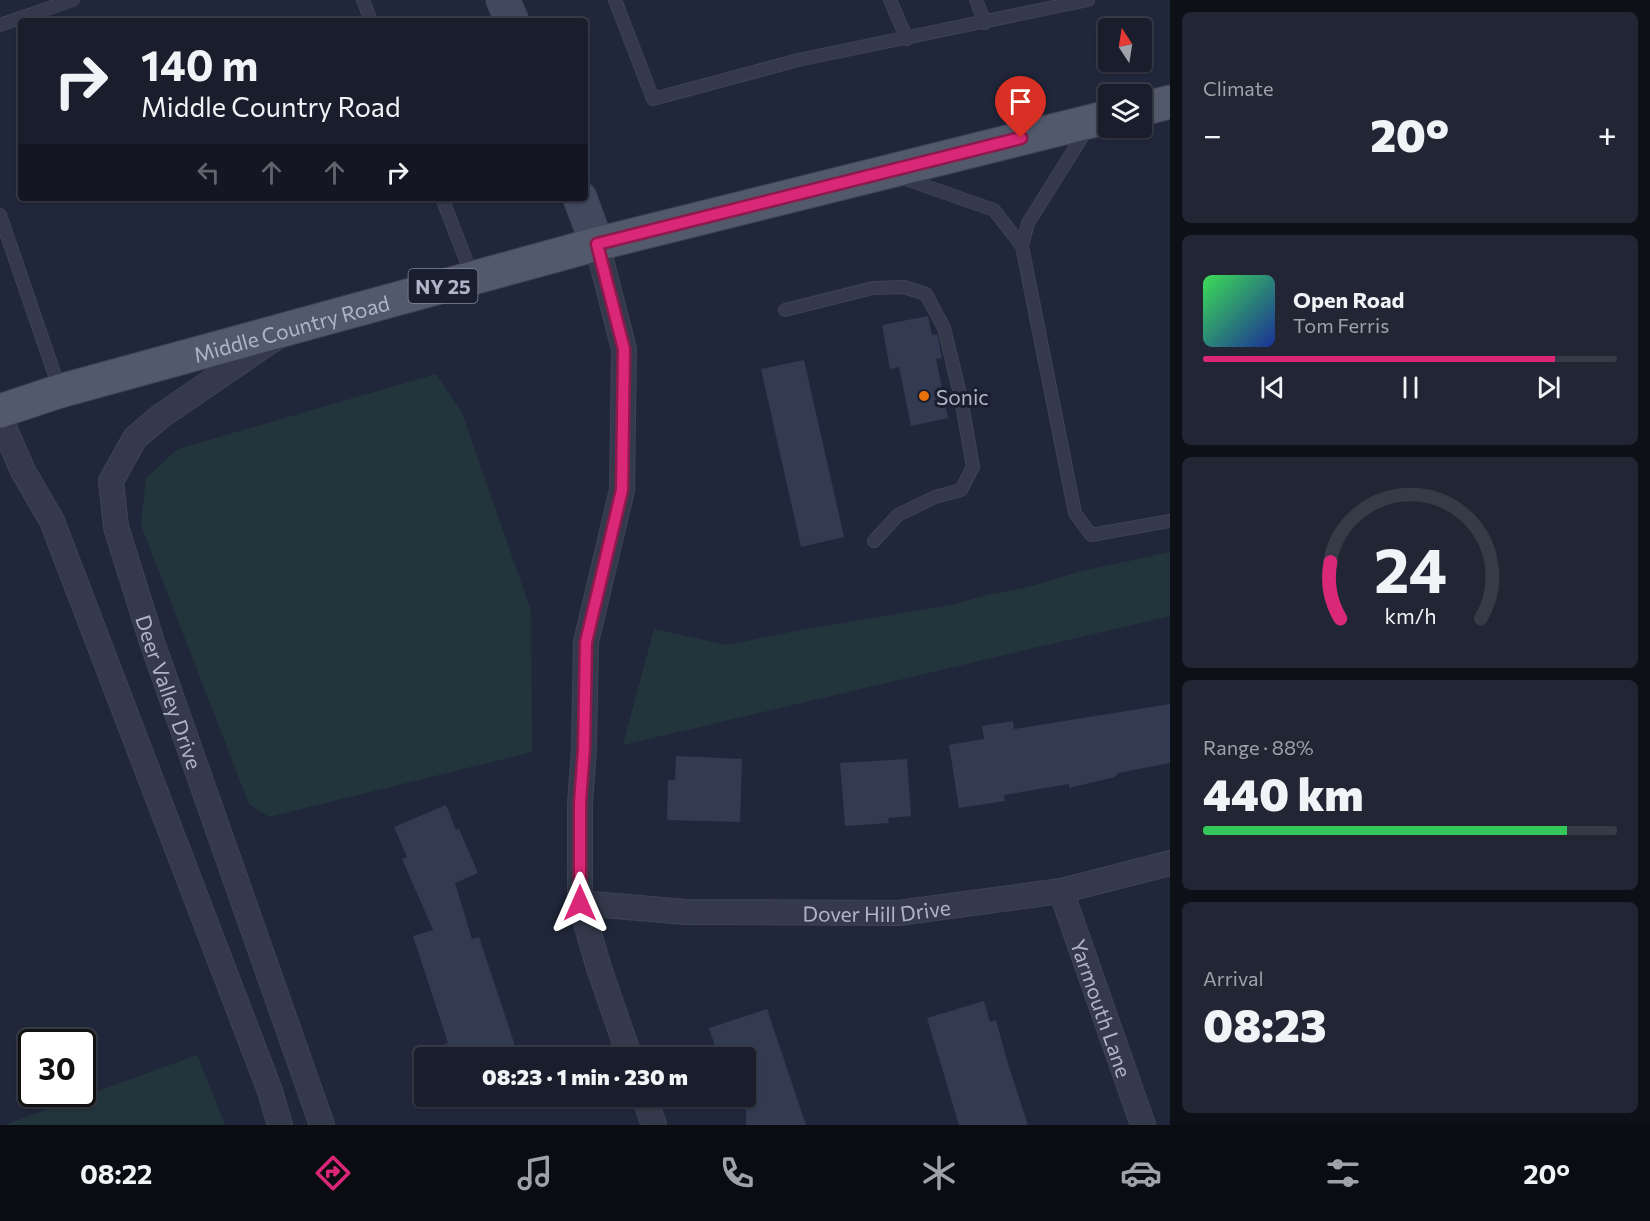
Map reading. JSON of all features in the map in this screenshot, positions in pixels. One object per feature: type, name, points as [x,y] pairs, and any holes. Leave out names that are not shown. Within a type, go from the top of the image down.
[{"type":"main road","points":[[1152,106],[1170,102]]},
{"type":"main road","name":"Middle Country Road","points":[[0,411],[60,391],[597,244],[1098,119]]},
{"type":"street","points":[[503,0],[511,18]]},
{"type":"street","points":[[580,201],[597,244],[624,349],[622,490],[586,642],[584,748],[580,803],[580,903],[599,969],[626,1047]]},
{"type":"street","name":"Deer Valley Drive","points":[[289,328],[161,416],[135,438],[111,481],[116,527],[152,642],[322,1125]]},
{"type":"street","points":[[0,418],[23,471],[52,521],[270,1091],[280,1125]]},
{"type":"street","name":"Dover Hill Drive","points":[[580,903],[686,912],[898,913],[1061,891],[1170,863]]},
{"type":"street","name":"Yarmouth Lane","points":[[1061,891],[1143,1125]]},
{"type":"street","points":[[648,1107],[654,1125]]},
{"type":"lane","points":[[20,18],[73,0]]},
{"type":"lane","points":[[363,0],[370,18]]},
{"type":"lane","points":[[615,0],[653,99],[798,60],[1088,0]]},
{"type":"lane","points":[[890,0],[907,39]]},
{"type":"lane","points":[[976,0],[985,23]]},
{"type":"lane","points":[[0,25],[18,19]]},
{"type":"lane","points":[[1098,122],[1028,223],[1022,246],[1075,513],[1091,535],[1170,521]]},
{"type":"lane","points":[[885,172],[994,210],[1022,246]]},
{"type":"lane","points":[[444,203],[473,278]]},
{"type":"lane","points":[[0,215],[60,391]]},
{"type":"lane","points":[[785,310],[873,288],[904,288],[926,294],[944,328],[961,398],[973,467],[961,490],[935,497],[898,515],[874,541]]},
{"type":"shaded area","points":[[436,374],[462,413],[531,611],[532,752],[269,817],[249,804],[141,525],[146,478],[178,449]]},
{"type":"shaded area","points":[[1170,552],[1170,616],[623,745],[654,629],[726,645],[951,605],[1029,587],[1078,572]]},
{"type":"shaded area","points":[[197,1055],[225,1125],[5,1125],[54,1107],[96,1107],[96,1092]]},
{"type":"building","name":"Sonic","points":[[928,316],[932,335],[937,334],[942,358],[936,359],[948,418],[911,426],[899,367],[890,369],[882,325]]},
{"type":"building","points":[[804,360],[844,537],[801,547],[761,369]]},
{"type":"building","points":[[1170,704],[1170,763],[1118,773],[1115,777],[1069,788],[1069,784],[1004,795],[1005,801],[959,808],[949,745],[984,739],[982,726],[1013,721],[1014,729]]},
{"type":"building","points":[[676,756],[742,759],[740,822],[667,820],[668,780],[675,780]]},
{"type":"building","points":[[907,759],[911,816],[888,818],[889,823],[845,826],[840,763]]},
{"type":"building","points":[[446,805],[478,873],[455,883],[472,939],[479,937],[515,1047],[446,1047],[445,1044],[448,1043],[413,936],[433,930],[402,859],[407,857],[394,827]]},
{"type":"building","points":[[984,1001],[990,1022],[996,1020],[1028,1125],[959,1125],[927,1018]]},
{"type":"building","points":[[767,1009],[806,1125],[746,1125],[746,1107],[756,1107],[756,1047],[715,1047],[709,1028]]},
{"type":"place","name":"Sonic","points":[[924,396]]},
{"type":"route","points":[[580,903],[580,803],[584,748],[586,642],[622,490],[624,349],[597,244],[1021,138]]}]
